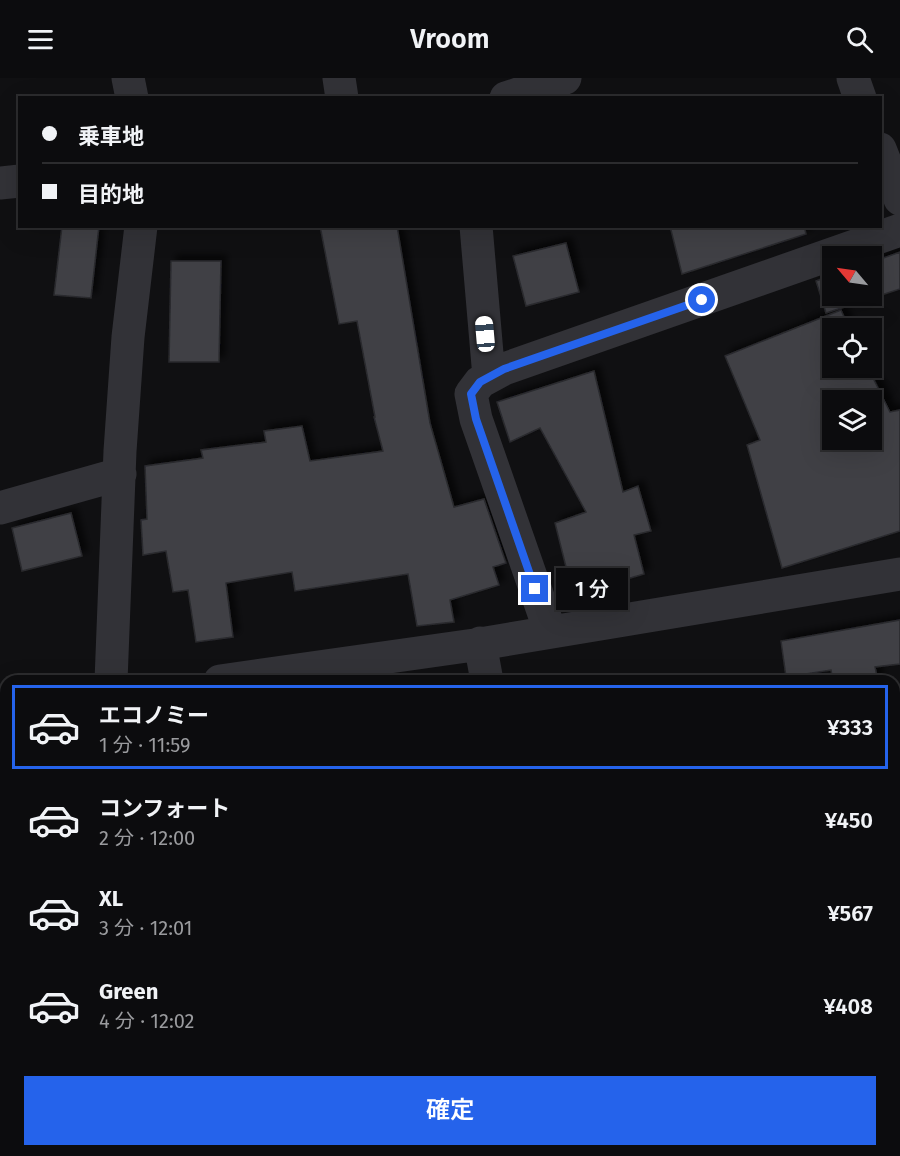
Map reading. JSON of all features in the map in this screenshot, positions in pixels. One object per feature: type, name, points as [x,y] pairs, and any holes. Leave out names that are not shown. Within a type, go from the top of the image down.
[{"type":"street","points":[[128,78],[132,96]]},
{"type":"street","points":[[339,78],[342,96]]},
{"type":"street","points":[[512,96],[565,78]]},
{"type":"street","points":[[853,78],[859,96]]},
{"type":"street","points":[[882,154],[900,199]]},
{"type":"street","points":[[0,183],[18,181]]},
{"type":"street","points":[[111,675],[128,337],[141,228]]},
{"type":"street","points":[[476,228],[489,377]]},
{"type":"street","points":[[550,632],[476,419],[471,394],[480,382],[504,369],[900,231]]},
{"type":"street","points":[[0,508],[120,474]]},
{"type":"street","points":[[261,675],[550,632],[900,574]]},
{"type":"street","points":[[480,643],[486,675]]},
{"type":"building","points":[[62,228],[99,228],[91,298],[54,295]]},
{"type":"building","points":[[320,228],[397,228],[430,423],[454,507],[484,499],[506,563],[493,567],[499,585],[450,600],[454,622],[417,626],[408,574],[295,591],[292,572],[226,583],[233,637],[196,642],[188,590],[173,592],[166,551],[143,555],[141,520],[147,519],[145,466],[203,458],[201,450],[266,442],[264,431],[302,426],[310,461],[383,451],[374,417],[357,321],[339,324]]},
{"type":"building","points":[[670,228],[804,228],[806,234],[682,274]]},
{"type":"building","points":[[566,243],[579,292],[526,306],[513,256]]},
{"type":"building","points":[[900,252],[900,289],[882,295],[882,258]]},
{"type":"building","points":[[171,261],[221,261],[219,362],[169,362]]},
{"type":"building","points":[[822,279],[822,300],[816,281]]},
{"type":"building","points":[[824,306],[848,306],[826,313]]},
{"type":"building","points":[[841,310],[845,318],[822,318],[822,378],[873,378],[879,390],[822,390],[822,450],[882,450],[882,396],[890,412],[900,410],[900,531],[782,568],[747,445],[760,440],[725,356]]},
{"type":"building","points":[[594,371],[623,492],[638,486],[651,531],[634,535],[644,574],[573,595],[555,523],[586,512],[540,428],[510,442],[497,402]]},
{"type":"building","points":[[71,513],[82,556],[22,571],[12,528]]},
{"type":"building","points":[[900,620],[900,664],[875,667],[877,675],[832,675],[831,670],[786,675],[781,641]]},
{"type":"route","points":[[535,589],[476,419],[471,394],[480,382],[504,369],[702,300]]}]
